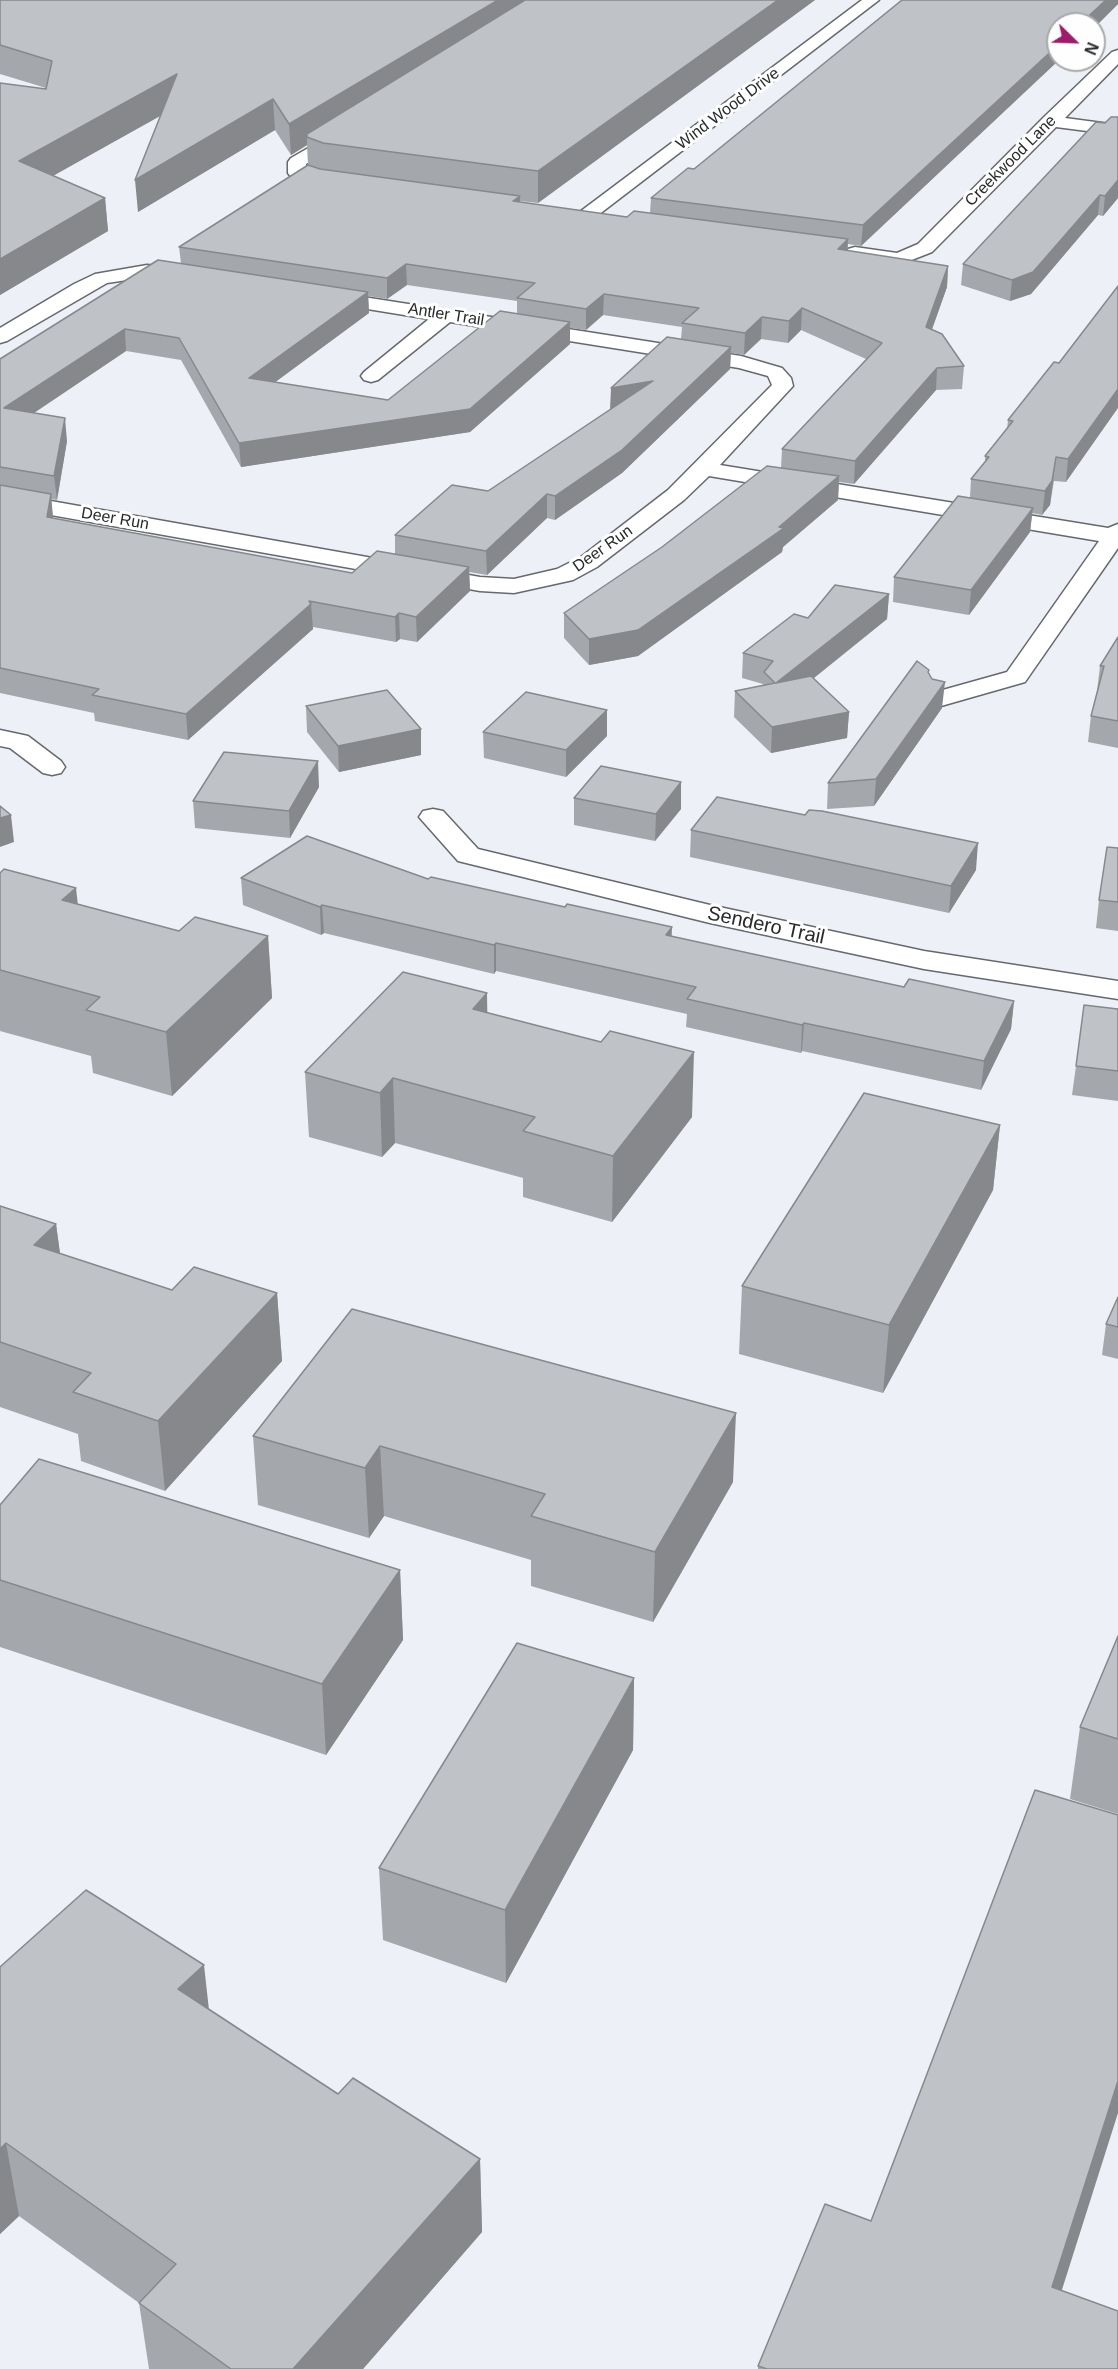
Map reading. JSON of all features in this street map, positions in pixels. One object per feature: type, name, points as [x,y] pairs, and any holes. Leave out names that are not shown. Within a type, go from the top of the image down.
[{"type":"street","name":"Wind Wood Drive","points":[[583,218],[872,0]]},
{"type":"street","name":"Creekwood Lane","points":[[840,251],[899,259],[925,248],[1118,55]]},
{"type":"street","points":[[1050,122],[1118,130]]},
{"type":"street","points":[[356,125],[297,162],[297,173],[321,182],[356,187]]},
{"type":"street","points":[[564,215],[606,221]]},
{"type":"street","points":[[0,337],[81,288],[102,278],[147,271],[204,278]]},
{"type":"street","name":"Antler Trail","points":[[305,294],[741,362],[775,372],[781,378],[783,386],[704,469]]},
{"type":"street","points":[[370,376],[447,315]]},
{"type":"street","points":[[704,469],[1117,535],[1016,678],[941,698]]},
{"type":"street","name":"Deer Run","points":[[0,499],[480,584],[514,586],[565,575],[589,562],[676,495],[704,469]]},
{"type":"street","points":[[0,738],[19,742],[52,767]]},
{"type":"street","name":"Sendero Trail","points":[[433,817],[468,855],[710,914],[924,960],[1118,990]]},
{"type":"building","points":[[0,0],[498,0],[289,124],[273,99],[135,180],[177,74],[19,161],[105,198],[0,259],[0,83],[46,89],[52,61],[0,45]]},
{"type":"building","points":[[525,0],[778,0],[538,171],[323,143],[307,137],[307,134]]},
{"type":"building","points":[[902,0],[1106,0],[1093,12],[1046,12],[1046,56],[863,225],[651,198],[688,168],[694,169]]},
{"type":"building","points":[[1111,117],[1118,117],[1118,180],[1105,196],[1100,195],[1033,272],[1012,280],[963,264],[1096,122],[1105,123]]},
{"type":"building","points":[[308,165],[320,169],[520,196],[513,201],[627,217],[634,211],[848,239],[838,249],[948,266],[926,327],[942,334],[964,366],[937,368],[855,461],[782,449],[882,343],[802,308],[789,321],[762,317],[745,333],[682,323],[699,308],[604,294],[586,309],[517,298],[535,283],[406,264],[387,278],[179,247]]},
{"type":"building","points":[[158,260],[368,292],[249,378],[388,400],[500,311],[570,322],[470,409],[239,443],[179,338],[125,329],[4,408],[65,418],[54,476],[0,467],[0,359]]},
{"type":"building","points":[[1118,286],[1118,389],[1068,459],[1056,457],[1052,481],[1045,491],[971,479],[989,457],[985,456],[1013,421],[1008,420],[1054,362],[1059,363]]},
{"type":"building","points":[[667,337],[731,347],[622,450],[555,496],[547,494],[486,551],[395,535],[452,485],[488,491],[653,381],[611,388]]},
{"type":"building","points":[[767,466],[839,476],[779,527],[784,528],[638,630],[589,639],[564,613],[662,547]]},
{"type":"building","points":[[0,485],[51,494],[47,517],[352,573],[377,551],[469,567],[416,617],[399,613],[395,617],[309,601],[311,604],[186,714],[92,695],[99,689],[0,668]]},
{"type":"building","points":[[958,496],[1033,508],[971,590],[894,577]]},
{"type":"building","points":[[835,585],[889,594],[776,683],[811,676],[849,712],[772,727],[735,691],[775,683],[764,672],[773,661],[743,653],[794,614],[808,618]]},
{"type":"building","points":[[1118,637],[1118,721],[1091,716],[1104,666],[1100,666]]},
{"type":"building","points":[[917,661],[929,670],[932,679],[945,682],[876,779],[828,783]]},
{"type":"building","points":[[387,690],[421,729],[338,746],[306,706]]},
{"type":"building","points":[[526,692],[607,710],[566,750],[483,732]]},
{"type":"building","points":[[224,752],[318,761],[289,811],[193,801]]},
{"type":"building","points":[[601,766],[681,782],[656,814],[574,798]]},
{"type":"building","points":[[717,797],[805,815],[809,810],[822,811],[978,843],[951,886],[691,830]]},
{"type":"building","points":[[0,806],[11,815],[0,818]]},
{"type":"building","points":[[307,836],[428,879],[431,877],[565,907],[567,904],[672,927],[666,935],[904,987],[909,979],[1014,1001],[984,1061],[804,1023],[802,1025],[687,999],[696,987],[496,943],[494,945],[322,905],[320,907],[241,878]]},
{"type":"building","points":[[1107,847],[1118,848],[1118,902],[1099,900]]},
{"type":"building","points":[[4,869],[76,888],[62,900],[179,931],[195,917],[268,936],[166,1032],[86,1010],[100,997],[0,970],[0,873]]},
{"type":"building","points":[[403,972],[487,993],[473,1009],[601,1042],[610,1031],[694,1052],[613,1156],[523,1131],[535,1117],[393,1078],[380,1093],[305,1072]]},
{"type":"building","points":[[1084,1005],[1118,1009],[1118,1071],[1076,1066]]},
{"type":"building","points":[[864,1093],[1000,1125],[889,1325],[742,1286]]},
{"type":"building","points":[[0,1206],[56,1224],[34,1245],[172,1290],[194,1267],[277,1293],[158,1421],[73,1392],[91,1373],[0,1342]]},
{"type":"building","points":[[1118,1297],[1118,1327],[1106,1324]]},
{"type":"building","points":[[352,1309],[736,1413],[655,1552],[531,1516],[545,1494],[380,1446],[365,1468],[253,1436]]},
{"type":"building","points":[[39,1459],[400,1570],[322,1684],[0,1580],[0,1505]]},
{"type":"building","points":[[1118,1636],[1118,1739],[1080,1727]]},
{"type":"building","points":[[517,1643],[634,1678],[505,1910],[379,1868]]},
{"type":"building","points":[[1035,1790],[1118,1815],[1118,2081],[1052,2287],[1118,2311],[1118,2369],[767,2369],[758,2366],[825,2204],[871,2221]]},
{"type":"building","points":[[86,1890],[204,1965],[178,1989],[338,2094],[353,2078],[480,2159],[293,2369],[231,2369],[139,2303],[176,2264],[6,2143],[0,2149],[0,1967]]}]
